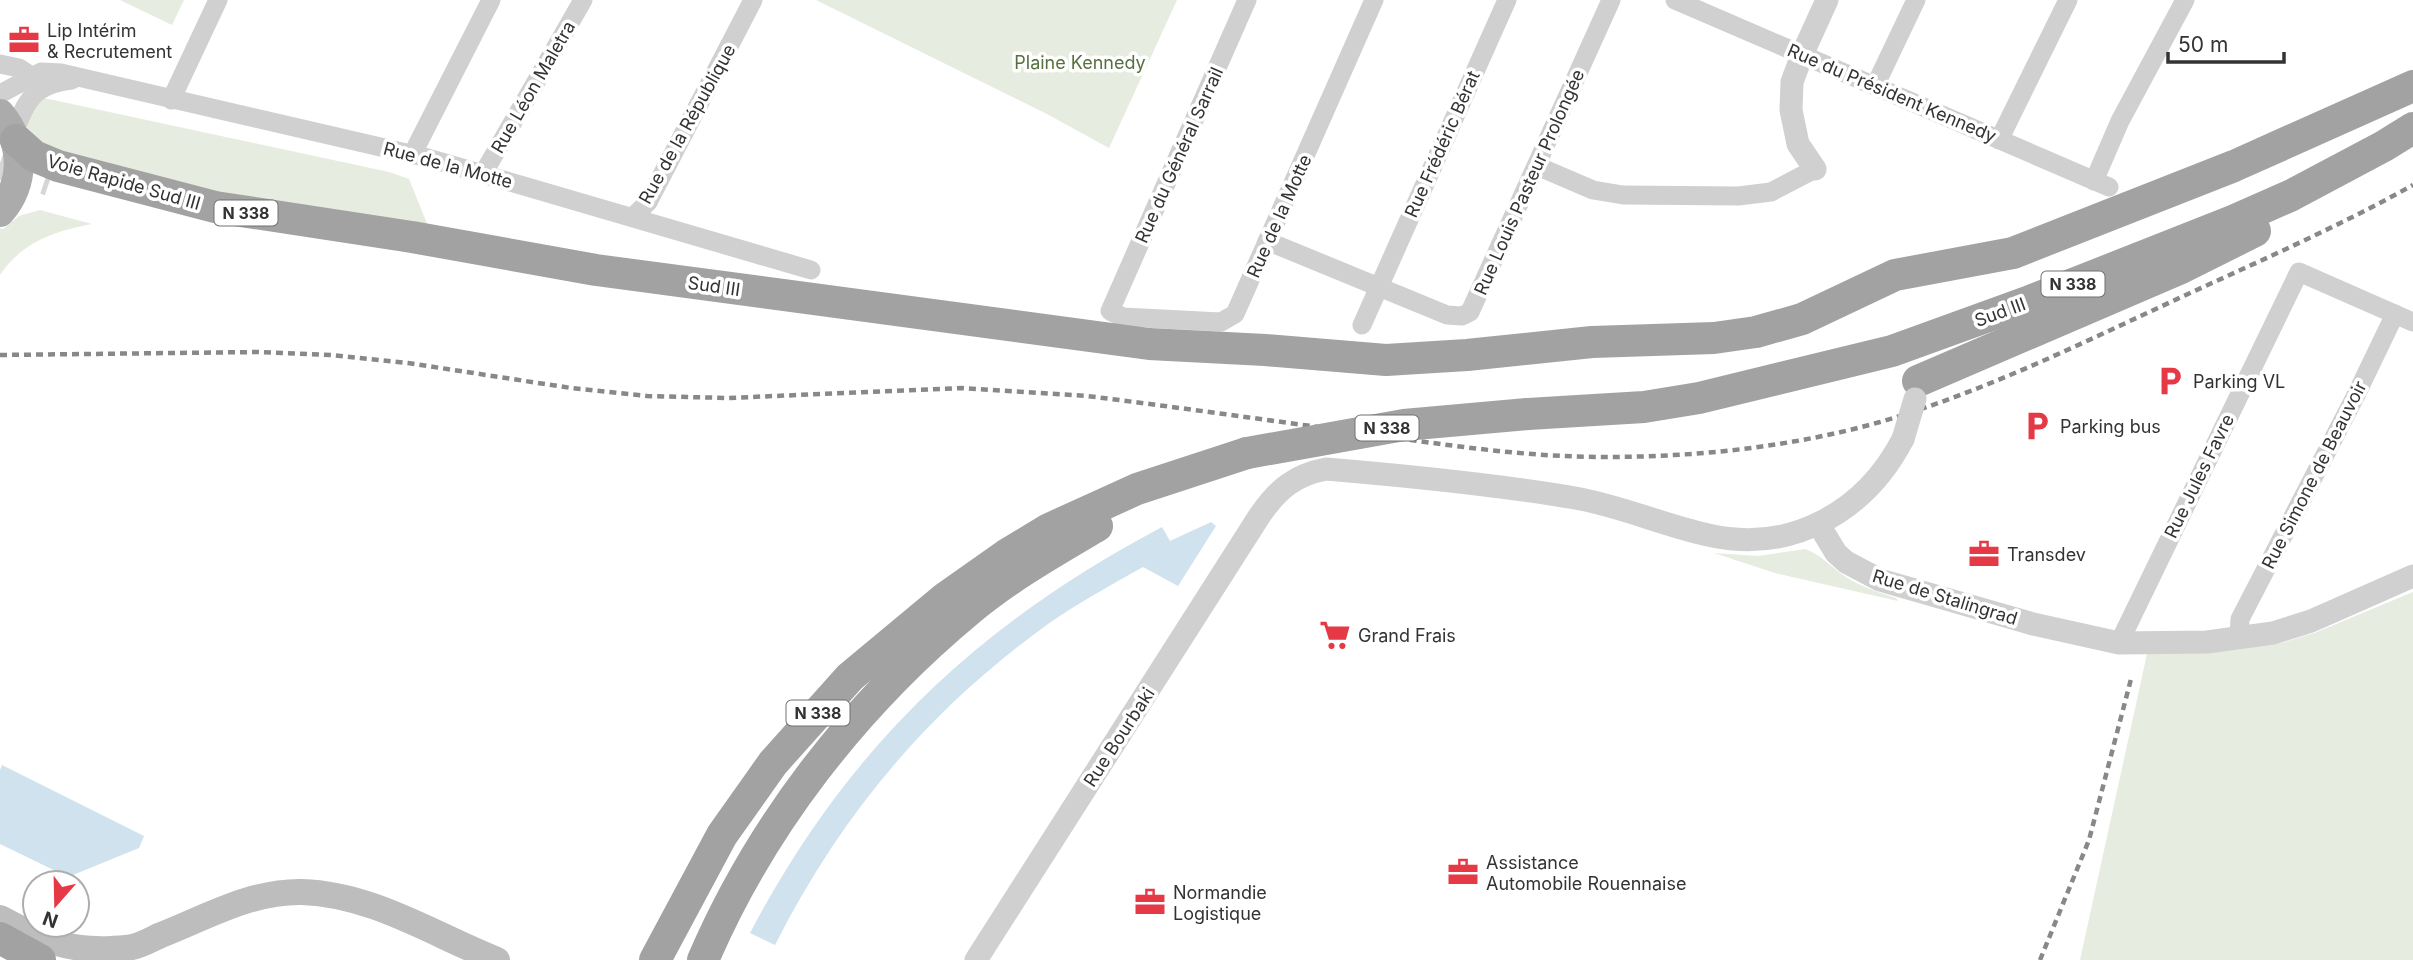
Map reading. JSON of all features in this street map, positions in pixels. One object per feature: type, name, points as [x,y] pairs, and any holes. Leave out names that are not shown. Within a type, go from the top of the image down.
[{"type":"highway","name":"Sud III","points":[[487,251],[596,270],[1149,344],[1265,349],[1386,360],[1592,342],[1714,338],[1756,332],[1802,318],[1895,275],[2012,253],[2234,166],[2411,87]]},
{"type":"highway","name":"Sud III","points":[[1247,453],[1404,425],[1644,407],[1699,398],[1892,351],[2030,302],[2233,221],[2292,195],[2413,128]]},
{"type":"highway","name":"Voie Rapide Sud III","points":[[10,130],[34,156],[58,166],[174,198],[253,215],[412,237],[487,251]]},
{"type":"highway","points":[[1916,390],[2236,242],[2337,186],[2384,146]]},
{"type":"highway","points":[[50,180],[158,212],[258,231],[474,260],[487,251]]},
{"type":"highway","points":[[703,960],[741,880],[787,808],[830,751],[898,674],[970,610],[1049,555],[1122,512],[1199,478],[1247,453]]},
{"type":"highway","name":"N 338","points":[[654,960],[722,835],[773,763],[850,677],[945,597],[1049,529],[1137,489],[1247,453]]},
{"type":"highway","points":[[0,939],[40,960]]},
{"type":"main road","points":[[0,212],[15,189],[19,173],[19,161],[10,130]]},
{"type":"main road","points":[[0,918],[46,941],[71,948],[131,948],[236,903],[267,895],[300,892],[330,894],[357,901],[436,932],[496,960]]},
{"type":"street","points":[[171,100],[218,0]]},
{"type":"street","points":[[412,155],[491,0]]},
{"type":"street","name":"Rue Léon Maletra","points":[[483,174],[583,0]]},
{"type":"street","name":"Rue de la République","points":[[633,218],[638,197],[741,0]]},
{"type":"street","name":"Rue de la République","points":[[633,218],[648,202],[754,0]]},
{"type":"street","name":"Rue du Général Sarrail","points":[[1110,311],[1247,0]]},
{"type":"street","name":"Rue de la Motte","points":[[1110,311],[1123,317],[1221,322],[1235,314],[1374,0]]},
{"type":"street","name":"Rue Frédéric Bérat","points":[[1362,325],[1507,0]]},
{"type":"street","name":"Rue Louis Pasteur Prolongée","points":[[1377,287],[1447,315],[1462,316],[1470,312],[1611,0]]},
{"type":"street","name":"Rue du Président Kennedy","points":[[1675,0],[1707,6],[1802,55],[2101,184],[2120,121],[2185,0]]},
{"type":"street","points":[[1537,166],[1592,190],[1623,195],[1738,196],[1771,192],[1815,169],[1798,144],[1791,110],[1792,82],[1827,0]]},
{"type":"street","points":[[1875,86],[1916,0]]},
{"type":"street","points":[[1999,139],[2068,0]]},
{"type":"street","name":"Rue de la Motte","points":[[0,64],[19,68],[31,76]]},
{"type":"street","name":"Rue de la Motte","points":[[0,94],[31,76],[50,71],[412,155],[811,270]]},
{"type":"street","name":"Rue de la Motte","points":[[10,130],[34,93],[50,84],[80,79]]},
{"type":"street","points":[[1267,241],[1377,287]]},
{"type":"street","name":"Rue Jules Favre","points":[[2119,643],[2299,272],[2404,318]]},
{"type":"street","name":"Rue Simone de Beauvoir","points":[[2239,638],[2240,620],[2356,395],[2404,318]]},
{"type":"street","points":[[1819,525],[1845,508],[1886,468],[1903,439],[1916,390]]},
{"type":"street","name":"Rue Bourbaki","points":[[976,960],[1261,515],[1279,490],[1295,478],[1326,468],[1558,495],[1606,505],[1726,538],[1768,537],[1819,525]]},
{"type":"street","name":"Rue de Stalingrad","points":[[1819,525],[1836,553],[1880,580],[2033,624],[2119,643],[2207,642],[2273,633],[2311,621],[2413,576]]},
{"type":"green space","points":[[120,0],[184,0],[172,25]]},
{"type":"green space","name":"Plaine Kennedy","points":[[816,0],[1177,0],[1109,148],[1045,113]]},
{"type":"green space","points":[[44,98],[389,172],[409,179],[428,226],[211,196],[51,152],[27,129],[27,123],[36,105]]},
{"type":"green space","points":[[40,210],[92,224],[65,230],[29,246],[18,254],[0,275],[0,228],[3,229],[19,216]]},
{"type":"green space","points":[[1805,549],[1849,579],[1898,601],[1775,573],[1714,553],[1758,556]]},
{"type":"green space","points":[[2413,592],[2413,960],[2080,960],[2147,654],[2281,643],[2317,632]]},
{"type":"water","points":[[1211,522],[1216,526],[1178,586],[1143,567],[1048,624],[964,692],[927,729],[859,808],[829,851],[775,945],[750,933],[788,866],[830,805],[875,749],[923,697],[976,649],[1033,606],[1095,565],[1162,527],[1170,541]]},
{"type":"water","points":[[2,765],[144,836],[139,848],[88,869],[52,869],[0,844]]},
{"type":"tunnel","points":[[0,163],[50,180]]},
{"type":"railway","points":[[0,355],[258,352],[331,355],[647,396],[728,398],[961,388],[1087,396],[1519,453],[1576,457],[1709,453],[1847,431],[1956,397],[2265,259],[2413,185]]},
{"type":"railway","points":[[2040,960],[2089,840],[2131,679]]},
{"type":"place","name":"Lip Intérim & Recrutement","points":[[24,40]]},
{"type":"place","name":"Parking VL","points":[[2170,381]]},
{"type":"place","name":"Parking bus","points":[[2037,426]]},
{"type":"place","name":"Transdev","points":[[1984,554]]},
{"type":"place","name":"Grand Frais","points":[[1335,635]]},
{"type":"place","name":"Assistance Automobile Rouennaise","points":[[1463,872]]},
{"type":"place","name":"Normandie Logistique","points":[[1150,902]]}]
